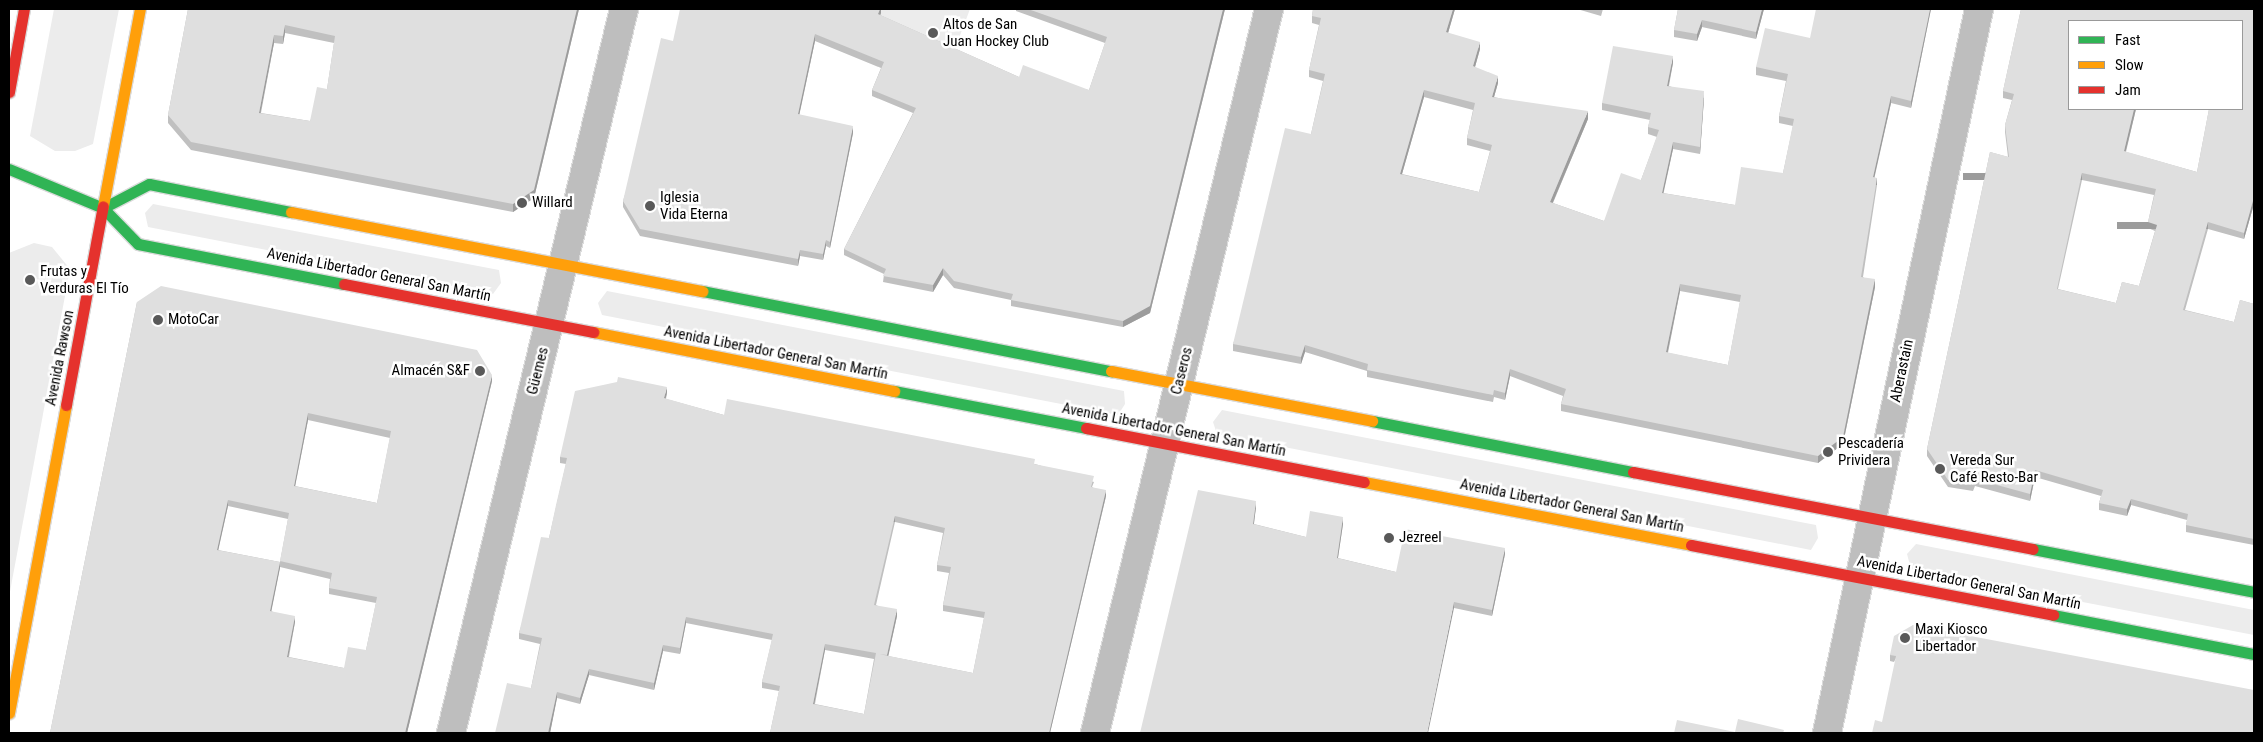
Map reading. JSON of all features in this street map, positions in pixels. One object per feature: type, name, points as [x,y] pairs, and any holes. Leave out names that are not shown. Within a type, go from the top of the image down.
[{"type":"main road","points":[[9,92],[24,9]]},
{"type":"main road","name":"Avenida Rawson","points":[[9,712],[140,9]]},
{"type":"main road","name":"Avenida Libertador General San Martín","points":[[9,169],[103,208],[138,244],[2254,654]]},
{"type":"main road","points":[[103,208],[149,184],[2254,592]]},
{"type":"street","name":"Güemes","points":[[451,733],[624,9]]},
{"type":"street","name":"Caseros","points":[[1095,733],[1269,9]]},
{"type":"street","name":"Aberastain","points":[[1827,733],[1979,9]]},
{"type":"shaded area","points":[[54,9],[119,9],[93,144],[75,151],[55,151],[30,136]]},
{"type":"shaded area","name":"Altos de San Juan Hockey Club","points":[[840,9],[970,9],[953,54]]},
{"type":"shaded area","points":[[153,204],[499,270],[501,283],[493,294],[148,227],[145,213]]},
{"type":"shaded area","points":[[34,243],[52,247],[70,269],[9,597],[9,253]]},
{"type":"shaded area","points":[[607,291],[1124,391],[1125,404],[1118,415],[602,315],[598,303]]},
{"type":"shaded area","points":[[1222,410],[1816,525],[1818,538],[1811,550],[1217,434],[1213,422]]},
{"type":"shaded area","points":[[1916,544],[2254,610],[2254,635],[1911,569],[1907,554]]},
{"type":"building","points":[[188,9],[577,9],[534,190],[513,204],[191,142],[168,115]],"holes":[[[285,25],[335,36],[327,89],[317,87],[310,121],[259,113],[274,35],[283,36]]]},
{"type":"building","points":[[680,9],[880,9],[878,14],[1019,77],[1023,65],[1089,90],[1107,37],[1028,9],[1223,9],[1150,306],[1123,321],[1011,300],[1013,294],[954,281],[943,268],[933,285],[883,276],[886,269],[844,249],[916,108],[872,90],[884,62],[815,34],[798,114],[853,126],[830,242],[826,240],[823,254],[800,250],[798,259],[640,229],[623,201],[661,38],[673,41]]},
{"type":"building","points":[[1313,9],[1453,9],[1446,32],[1480,42],[1473,66],[1498,76],[1492,97],[1588,111],[1550,202],[1604,221],[1621,173],[1641,180],[1659,130],[1648,127],[1651,113],[1602,103],[1613,46],[1673,56],[1667,86],[1704,91],[1700,147],[1673,142],[1662,193],[1735,205],[1741,167],[1783,173],[1794,119],[1779,116],[1788,74],[1756,67],[1765,28],[1810,38],[1816,9],[1930,9],[1911,101],[1891,96],[1873,177],[1877,178],[1861,277],[1875,279],[1843,437],[1818,456],[1561,404],[1566,389],[1510,369],[1505,393],[1494,390],[1493,395],[1367,370],[1368,364],[1305,345],[1301,357],[1233,344],[1285,128],[1311,134],[1325,74],[1309,70],[1321,18],[1312,16]],"holes":[[[1424,90],[1475,103],[1467,138],[1492,145],[1479,192],[1400,174]],[[1680,284],[1741,295],[1728,365],[1666,352]]]},
{"type":"building","points":[[1678,9],[1762,9],[1756,32],[1702,20],[1697,34],[1674,30]]},
{"type":"building","points":[[2021,9],[2254,9],[2254,197],[2244,233],[2208,222],[2183,310],[2234,322],[2240,300],[2254,304],[2254,539],[2186,525],[2188,514],[2131,499],[2127,509],[2099,503],[2103,490],[2035,470],[2030,494],[1975,479],[1973,485],[1948,480],[1927,449],[1990,152],[2009,157],[2005,125],[2014,94],[2003,91]],"holes":[[[2082,173],[2156,189],[2148,222],[2157,225],[2139,286],[2122,282],[2116,303],[2057,289]]]},
{"type":"building","points":[[161,286],[477,350],[492,375],[405,733],[50,733],[137,302]],"holes":[[[308,413],[391,431],[377,503],[294,486]],[[228,500],[289,513],[280,561],[332,573],[329,588],[377,597],[366,650],[348,647],[344,668],[287,657],[295,616],[270,611],[280,562],[217,550]]]},
{"type":"building","points":[[618,377],[667,387],[664,398],[724,415],[727,399],[1035,459],[1034,464],[1094,476],[1091,487],[1106,490],[1049,733],[770,733],[780,686],[762,682],[773,634],[686,617],[680,648],[663,645],[654,683],[589,669],[580,698],[557,692],[548,733],[495,733],[507,683],[531,688],[542,638],[519,633],[541,537],[549,538],[567,458],[560,457],[575,391],[617,382]],"holes":[[[895,516],[945,528],[937,565],[951,567],[943,605],[985,612],[973,673],[879,654],[887,655],[897,609],[874,605]],[[825,644],[876,653],[864,714],[813,704]]]},
{"type":"building","points":[[1198,490],[1256,501],[1253,524],[1306,537],[1310,511],[1343,517],[1337,558],[1396,572],[1405,529],[1505,548],[1492,610],[1454,602],[1427,733],[1140,733]]},
{"type":"building","points":[[1913,625],[2254,690],[2254,733],[1872,733],[1875,720],[1882,722],[1896,656],[1890,655],[1894,636]]},
{"type":"building","points":[[1738,719],[1784,730],[1783,733],[1674,733],[1677,720],[1735,732]]},
{"type":"traffic: fast","points":[[9,169],[103,208],[138,244],[344,284]]},
{"type":"traffic: fast","points":[[103,208],[149,184],[291,212]]},
{"type":"traffic: fast","points":[[702,291],[1111,371]]},
{"type":"traffic: fast","points":[[894,391],[1086,428]]},
{"type":"traffic: fast","points":[[1372,421],[1633,472]]},
{"type":"traffic: fast","points":[[2033,549],[2254,592]]},
{"type":"traffic: fast","points":[[2053,615],[2254,654]]},
{"type":"traffic: slow","points":[[103,206],[140,9]]},
{"type":"traffic: slow","points":[[291,212],[702,291]]},
{"type":"traffic: slow","points":[[593,332],[894,391]]},
{"type":"traffic: slow","points":[[1111,371],[1372,421]]},
{"type":"traffic: slow","points":[[9,713],[66,405]]},
{"type":"traffic: slow","points":[[1364,482],[1691,545]]},
{"type":"traffic: jam","points":[[9,92],[24,9]]},
{"type":"traffic: jam","points":[[66,405],[103,206]]},
{"type":"traffic: jam","points":[[344,284],[593,332]]},
{"type":"traffic: jam","points":[[1086,428],[1364,482]]},
{"type":"traffic: jam","points":[[1633,472],[2033,549]]},
{"type":"traffic: jam","points":[[1691,545],[2053,615]]},
{"type":"place","name":"Altos de San Juan Hockey Club","points":[[933,33]]},
{"type":"place","name":"Willard","points":[[522,203]]},
{"type":"place","name":"Iglesia Vida Eterna","points":[[650,206]]},
{"type":"place","name":"Frutas y Verduras El Tío","points":[[30,280]]},
{"type":"place","name":"MotoCar","points":[[158,320]]},
{"type":"place","name":"Almacén S&F","points":[[480,371]]},
{"type":"place","name":"Pescadería Prividera","points":[[1828,452]]},
{"type":"place","name":"Vereda Sur Café Resto-Bar","points":[[1940,469]]},
{"type":"place","name":"Jezreel","points":[[1389,538]]},
{"type":"place","name":"Maxi Kiosco Libertador","points":[[1905,638]]}]
